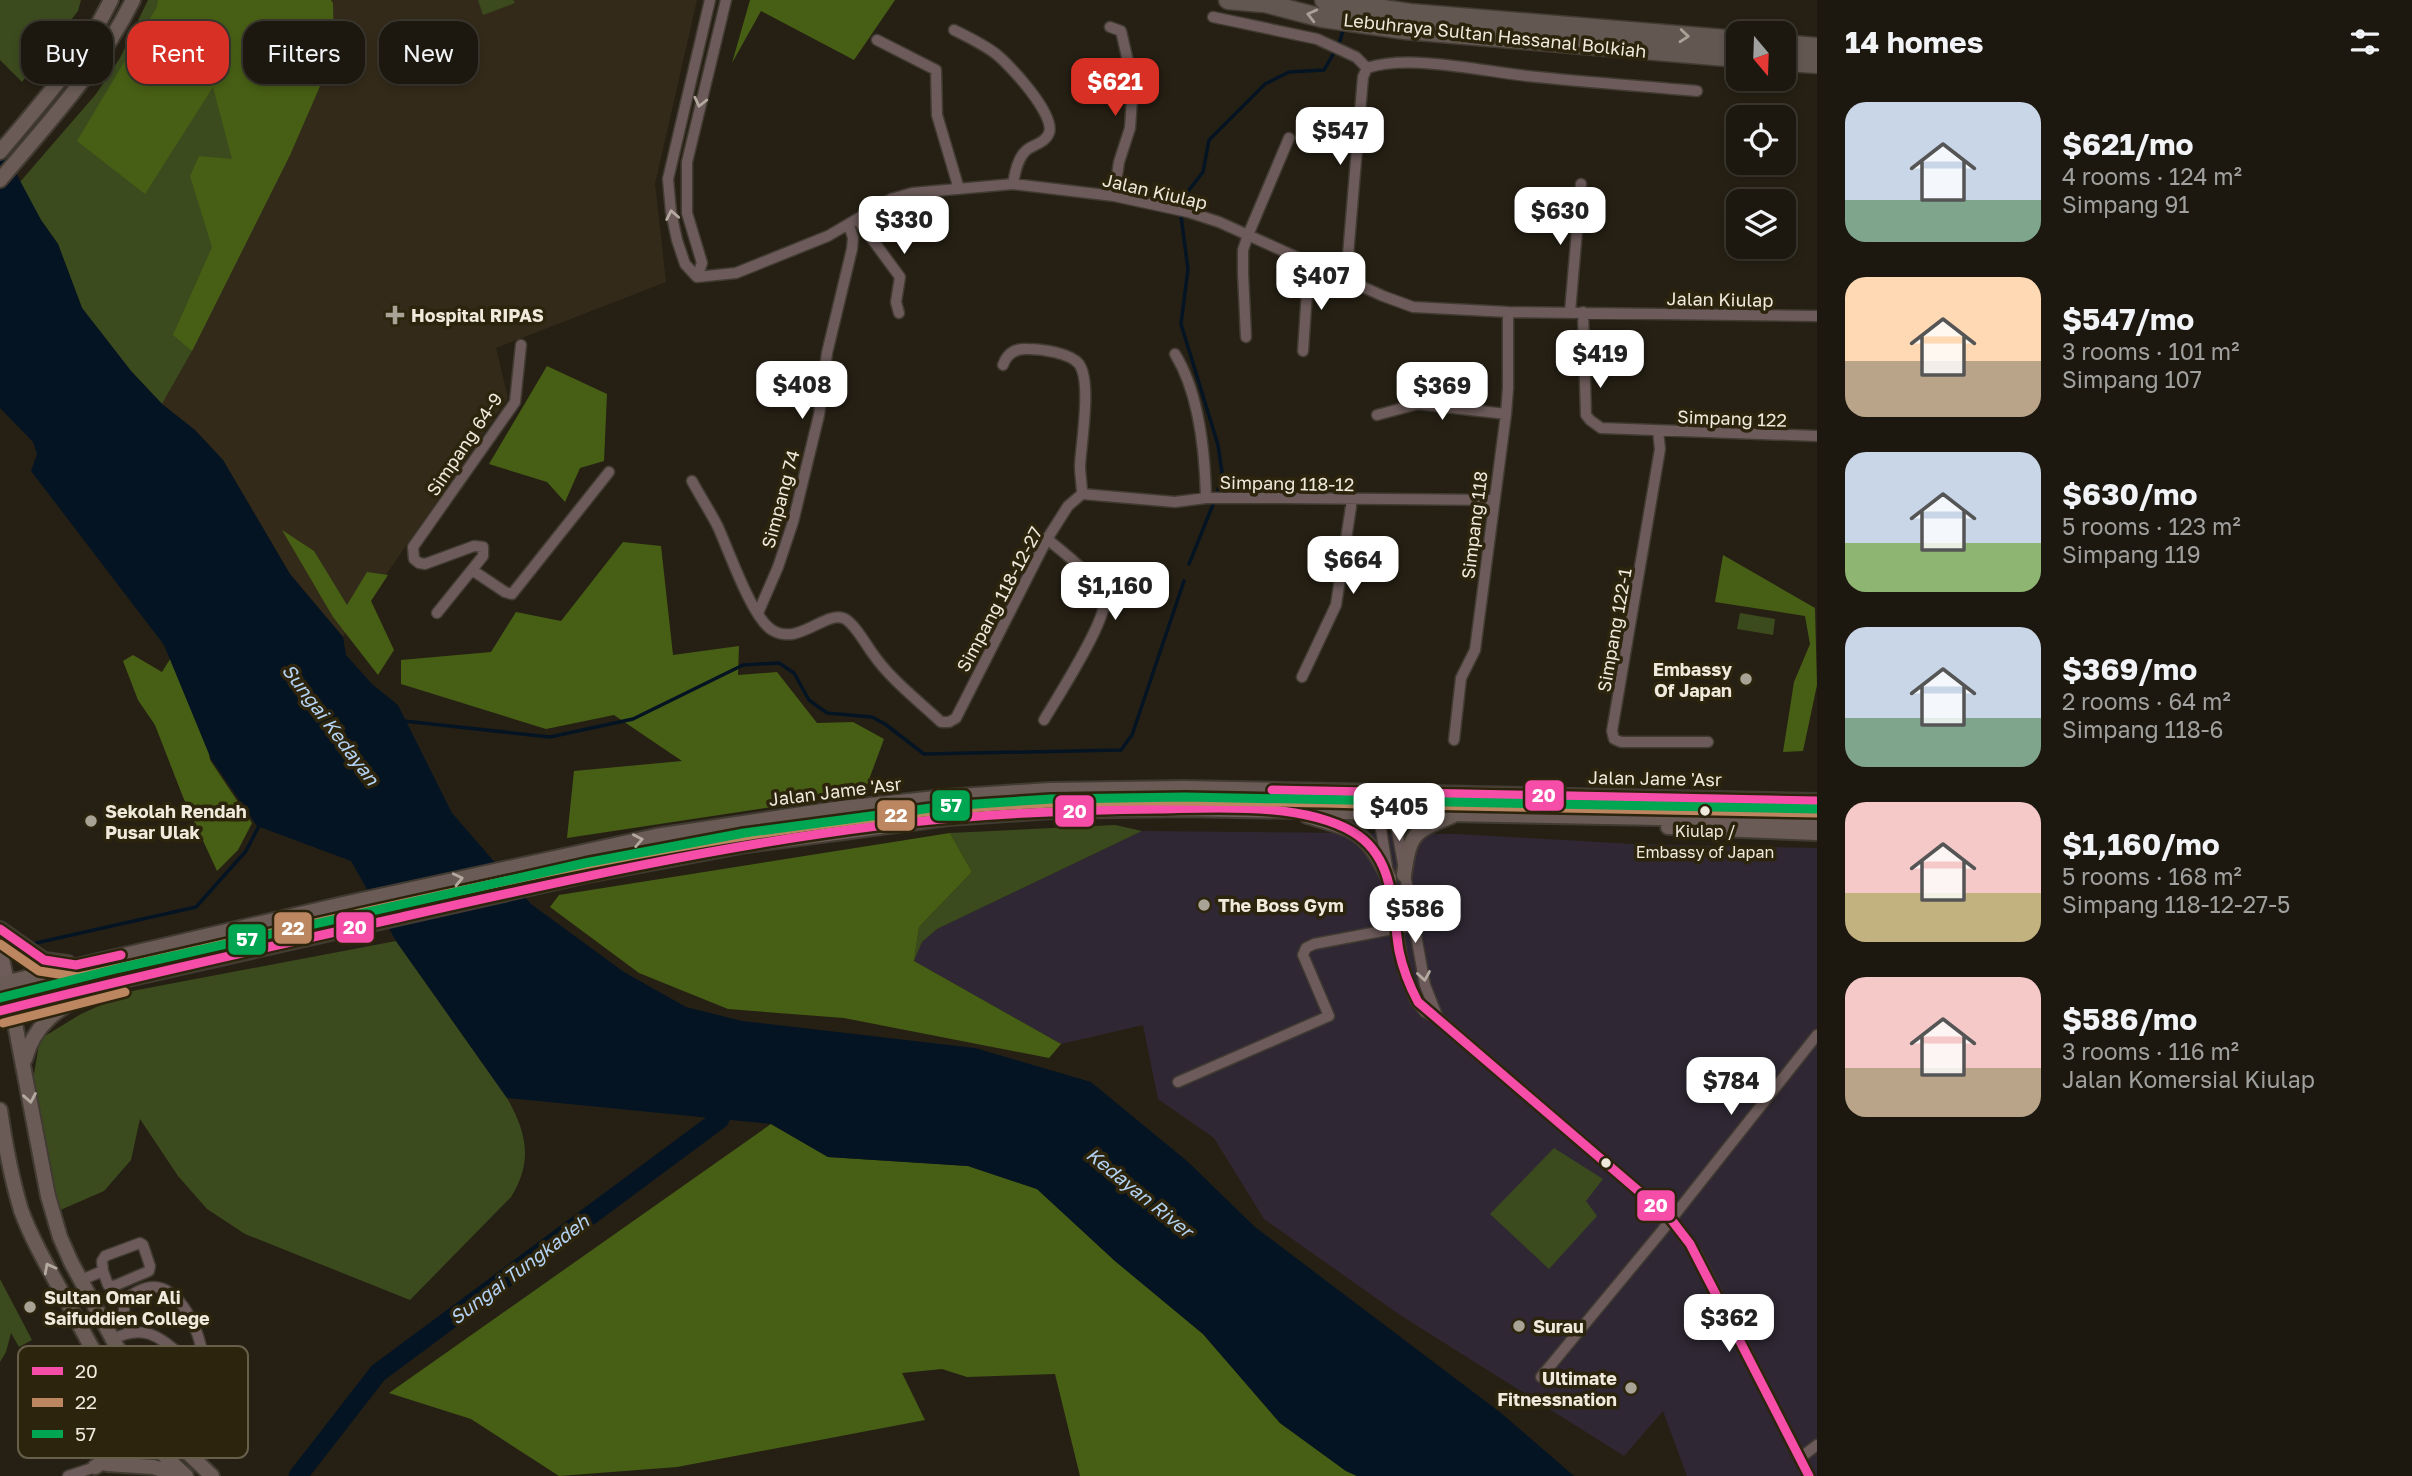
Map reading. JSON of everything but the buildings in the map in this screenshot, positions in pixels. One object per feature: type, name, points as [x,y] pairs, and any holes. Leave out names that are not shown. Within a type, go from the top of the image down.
[{"type":"highway","name":"Lebuhraya Sultan Hassanal Bolkiah","points":[[1228,0],[1260,2],[1322,18],[1405,30],[1726,57]]},
{"type":"highway","name":"Lebuhraya Sultan Hassanal Bolkiah","points":[[1324,0],[1409,13],[1726,39]]},
{"type":"highway","points":[[1796,45],[1817,47]]},
{"type":"highway","points":[[1796,62],[1817,64]]},
{"type":"main road","points":[[0,152],[83,48],[111,0]]},
{"type":"main road","points":[[0,180],[106,48],[133,0]]},
{"type":"main road","name":"Jalan Jame 'Asr","points":[[4,983],[571,853],[742,822],[958,796],[1118,788],[1817,801]]},
{"type":"main road","points":[[7,1009],[123,980],[587,875],[746,845],[948,817],[1092,810],[1289,810],[1817,821]]},
{"type":"main road","points":[[1289,810],[1336,824],[1366,839],[1376,851],[1389,878]]},
{"type":"main road","points":[[1405,874],[1412,839],[1420,830],[1456,814]]},
{"type":"main road","points":[[1571,816],[1684,828],[1817,832]]},
{"type":"main road","points":[[0,929],[44,960],[76,965]]},
{"type":"main road","points":[[0,950],[7,1009],[24,1064],[60,1237],[117,1346]]},
{"type":"main road","points":[[118,955],[123,980]]},
{"type":"main road","points":[[24,1064],[33,1036],[59,1009],[123,980]]},
{"type":"main road","points":[[0,1110],[3,1149],[17,1195],[33,1236],[92,1346]]},
{"type":"main road","points":[[101,1466],[110,1458]]},
{"type":"main road","points":[[167,1458],[184,1476]]},
{"type":"main road","points":[[184,1458],[207,1471]]},
{"type":"main road","points":[[101,1466],[153,1467],[184,1476]]},
{"type":"street","points":[[710,0],[668,179],[677,240],[685,264],[697,277],[702,263],[687,213],[687,162],[726,0]]},
{"type":"street","points":[[1213,18],[1317,39],[1356,57],[1367,68]]},
{"type":"street","points":[[1110,27],[1121,31],[1133,83],[1130,128],[1119,162],[1114,196]]},
{"type":"street","points":[[954,30],[995,54],[1013,70],[1046,114],[1050,126],[1049,134],[1043,141],[1025,151],[1016,169],[1013,184]]},
{"type":"street","points":[[877,40],[936,70],[937,115],[959,189]]},
{"type":"street","points":[[1367,68],[1390,63],[1418,64],[1698,90]]},
{"type":"street","points":[[1346,279],[1363,77],[1367,68]]},
{"type":"street","points":[[1246,337],[1244,250],[1289,138]]},
{"type":"street","name":"Jalan Kiulap","points":[[697,277],[736,273],[828,236],[891,199],[912,193],[1013,184],[1114,196],[1188,212],[1248,235],[1413,307],[1508,312],[1817,316]]},
{"type":"street","points":[[1570,312],[1581,184]]},
{"type":"street","points":[[854,223],[900,277],[896,302],[900,313]]},
{"type":"street","name":"Simpang 74","points":[[758,614],[793,522],[819,415],[827,353],[852,249],[854,223]]},
{"type":"street","points":[[1303,351],[1307,292],[1321,267]]},
{"type":"street","name":"Simpang 118","points":[[1454,740],[1461,678],[1475,650],[1506,414],[1508,312]]},
{"type":"street","name":"Simpang 122","points":[[1583,312],[1586,415],[1595,425],[1601,428],[1658,431],[1817,436]]},
{"type":"street","name":"Simpang 64-9","points":[[472,569],[483,556],[484,547],[474,546],[425,564],[419,563],[412,553],[413,547],[515,402],[521,345]]},
{"type":"street","points":[[1003,365],[1006,357],[1023,348],[1068,357],[1077,362],[1083,371],[1085,386],[1080,470],[1082,494]]},
{"type":"street","points":[[1175,354],[1182,365],[1198,418],[1206,465],[1206,498]]},
{"type":"street","points":[[1377,415],[1418,404],[1506,414]]},
{"type":"street","name":"Simpang 122-1","points":[[1658,431],[1660,449],[1612,731],[1614,739],[1621,742],[1708,742]]},
{"type":"street","points":[[437,613],[472,569],[512,594],[609,472]]},
{"type":"street","points":[[692,481],[717,525],[758,614]]},
{"type":"street","name":"Simpang 118-12-27","points":[[758,614],[771,630],[783,635],[801,632],[835,617],[843,618],[850,623],[877,660],[941,722],[949,722],[956,718],[1047,539],[1068,506],[1082,494]]},
{"type":"street","name":"Simpang 118-12","points":[[1082,494],[1175,502],[1206,498],[1493,500]]},
{"type":"street","points":[[1302,677],[1336,605],[1352,500]]},
{"type":"street","points":[[1044,720],[1082,657],[1104,602],[1097,586],[1077,564],[1047,539]]},
{"type":"street","points":[[1383,792],[1378,812],[1404,972],[1411,991],[1425,1012],[1438,1017],[1670,1218],[1697,1255],[1809,1476]]},
{"type":"street","points":[[1383,792],[1394,812],[1425,985],[1438,1017]]},
{"type":"street","points":[[1178,1082],[1329,1016],[1303,955],[1306,948],[1314,944],[1414,925]]},
{"type":"street","points":[[1541,1377],[1661,1232],[1817,1035]]},
{"type":"street","points":[[139,1243],[143,1245],[149,1271],[111,1286],[103,1271],[104,1256],[139,1243]]},
{"type":"street","points":[[81,1280],[103,1271]]},
{"type":"street","points":[[131,1331],[124,1316],[124,1300],[139,1290],[158,1287],[173,1295],[183,1305],[190,1315],[200,1346]]},
{"type":"street","points":[[113,1339],[131,1331],[157,1335],[170,1346]]},
{"type":"street","points":[[1800,1458],[1817,1445]]},
{"type":"street","points":[[68,1476],[125,1458]]},
{"type":"shaded area","name":"Hospital RIPAS","points":[[331,0],[697,0],[655,184],[666,282],[496,348],[508,398],[343,637],[290,574],[223,460],[195,430],[162,404],[192,351],[291,153],[321,84],[365,84],[365,21],[332,21]]},
{"type":"shaded area","points":[[1142,831],[1458,834],[1632,844],[1817,848],[1817,1476],[1687,1476],[1663,1411],[1624,1456],[1400,1315],[1264,1219],[1214,1138],[1158,1099],[1143,1025],[1061,1044],[914,961],[922,942],[937,929]]},
{"type":"green space","points":[[0,0],[81,0],[78,11],[70,21],[21,21],[21,81],[0,60]]},
{"type":"green space","points":[[148,0],[158,0],[176,21],[138,21]]},
{"type":"green space","points":[[158,0],[331,0],[333,3],[333,21],[243,21],[243,84],[321,84],[291,153],[192,351],[173,335],[212,247],[190,176],[199,156],[232,159],[213,87],[145,194],[77,141],[127,57],[127,84],[229,84],[229,21],[149,21]]},
{"type":"green space","points":[[478,0],[513,0],[515,3],[483,15]]},
{"type":"green space","points":[[750,0],[895,0],[854,60],[761,11],[732,63]]},
{"type":"green space","points":[[127,44],[127,84],[229,84],[229,82],[291,153],[192,351],[162,404],[131,371],[82,308],[58,244],[20,182],[103,84],[113,84],[113,68]]},
{"type":"green space","points":[[547,366],[607,394],[604,461],[580,468],[565,502],[547,482],[489,464]]},
{"type":"green space","points":[[282,530],[314,551],[347,605],[367,572],[388,575],[371,601],[394,650],[378,675],[333,617]]},
{"type":"green space","points":[[623,542],[661,546],[673,655],[739,646],[738,675],[777,672],[817,723],[853,722],[884,739],[864,793],[567,838],[574,771],[682,761],[614,715],[546,729],[401,684],[401,660],[491,652],[516,612],[561,621]]},
{"type":"green space","points":[[1723,555],[1815,608],[1817,685],[1803,751],[1783,752],[1794,682],[1810,644],[1805,616],[1715,602]]},
{"type":"green space","points":[[1740,613],[1775,619],[1773,635],[1737,629]]},
{"type":"green space","points":[[133,655],[162,672],[172,656],[204,719],[210,760],[252,823],[238,850],[217,871],[183,797],[155,725],[138,700],[123,661]]},
{"type":"green space","points":[[1115,825],[1142,831],[937,929],[922,942],[914,961],[919,927],[972,872],[950,833]]},
{"type":"green space","points":[[950,833],[972,872],[919,927],[914,961],[1061,1044],[1049,1058],[844,1018],[728,1009],[639,973],[550,907],[559,895]]},
{"type":"green space","points":[[396,941],[507,1098],[519,1123],[525,1148],[522,1172],[511,1197],[410,1300],[245,1234],[207,1209],[178,1176],[140,1119],[131,1160],[104,1191],[58,1211],[32,1085],[40,1039],[81,1014],[132,991]]},
{"type":"green space","points":[[771,1124],[828,1157],[968,1166],[1037,1189],[1115,1261],[1203,1334],[1280,1423],[1346,1471],[1357,1476],[1080,1476],[1055,1374],[967,1377],[942,1369],[902,1373],[925,1420],[677,1467],[559,1476],[471,1419],[389,1393]]},
{"type":"green space","points":[[1554,1148],[1603,1179],[1586,1201],[1597,1216],[1549,1269],[1490,1214]]},
{"type":"green space","points":[[0,1279],[32,1340],[18,1346],[11,1333],[0,1362]]},
{"type":"water","points":[[0,143],[41,220],[58,244],[82,308],[131,371],[162,404],[195,430],[223,460],[290,574],[343,637],[346,655],[372,684],[398,705],[452,813],[531,904],[624,972],[686,1007],[742,1021],[975,1048],[1091,1082],[1187,1161],[1255,1227],[1501,1413],[1574,1476],[1357,1476],[1346,1471],[1280,1423],[1203,1334],[1115,1261],[1037,1189],[968,1166],[828,1157],[771,1124],[507,1098],[396,941],[351,861],[257,826],[211,759],[164,645],[31,471],[37,454],[33,442],[0,408]]},
{"type":"waterway","points":[[1182,199],[1203,172],[1209,140],[1265,84],[1289,72],[1324,70],[1339,44],[1344,27]]},
{"type":"waterway","points":[[1181,216],[1188,269],[1181,324],[1218,445],[1222,472],[1218,490]]},
{"type":"waterway","points":[[1189,564],[1214,502]]},
{"type":"waterway","points":[[404,721],[550,737],[633,719],[743,665],[779,663],[794,673],[809,700],[827,713],[872,717],[924,754],[1121,750],[1132,735],[1184,581]]},
{"type":"waterway","points":[[36,943],[196,907],[246,851],[261,822]]},
{"type":"waterway","name":"Sungai Tungkadeh","points":[[298,1476],[378,1373],[720,1119],[729,1094]]},
{"type":"transit line","name":"20","points":[[1272,790],[1817,801]]},
{"type":"transit line","name":"57","points":[[0,998],[120,968],[585,863],[744,833],[946,806],[1051,799],[1185,797],[1817,809]]},
{"type":"transit line","name":"22","points":[[0,944],[39,971],[78,977],[508,880],[616,859],[833,823],[996,806],[1208,801],[1817,813]]},
{"type":"transit line","name":"20","points":[[0,1011],[523,890],[640,865],[818,834],[948,818],[1053,812],[1232,808],[1284,811],[1309,816],[1332,822],[1353,832],[1377,855],[1389,885],[1402,965],[1418,1002],[1670,1218],[1690,1244],[1809,1476]]},
{"type":"transit line","name":"20","points":[[0,929],[44,960],[76,965],[121,955]]},
{"type":"transit line","name":"22","points":[[3,1023],[125,992]]},
{"type":"place","name":"Hospital RIPAS","points":[[395,315]]},
{"type":"place","name":"Embassy Of Japan","points":[[1746,679]]},
{"type":"place","name":"Kiulap / Embassy of Japan","points":[[1705,811]]},
{"type":"place","name":"Sekolah Rendah Pusar Ulak","points":[[91,821]]},
{"type":"place","name":"The Boss Gym","points":[[1204,905]]},
{"type":"place","name":"Sultan Omar Ali Saifuddien College","points":[[30,1307]]},
{"type":"place","name":"Surau","points":[[1519,1326]]},
{"type":"place","name":"Ultimate Fitnessnation","points":[[1631,1388]]},
{"type":"water label","name":"Sungai Kedayan","points":[[331,724]]},
{"type":"water label","name":"Kedayan River","points":[[1140,1192]]}]
